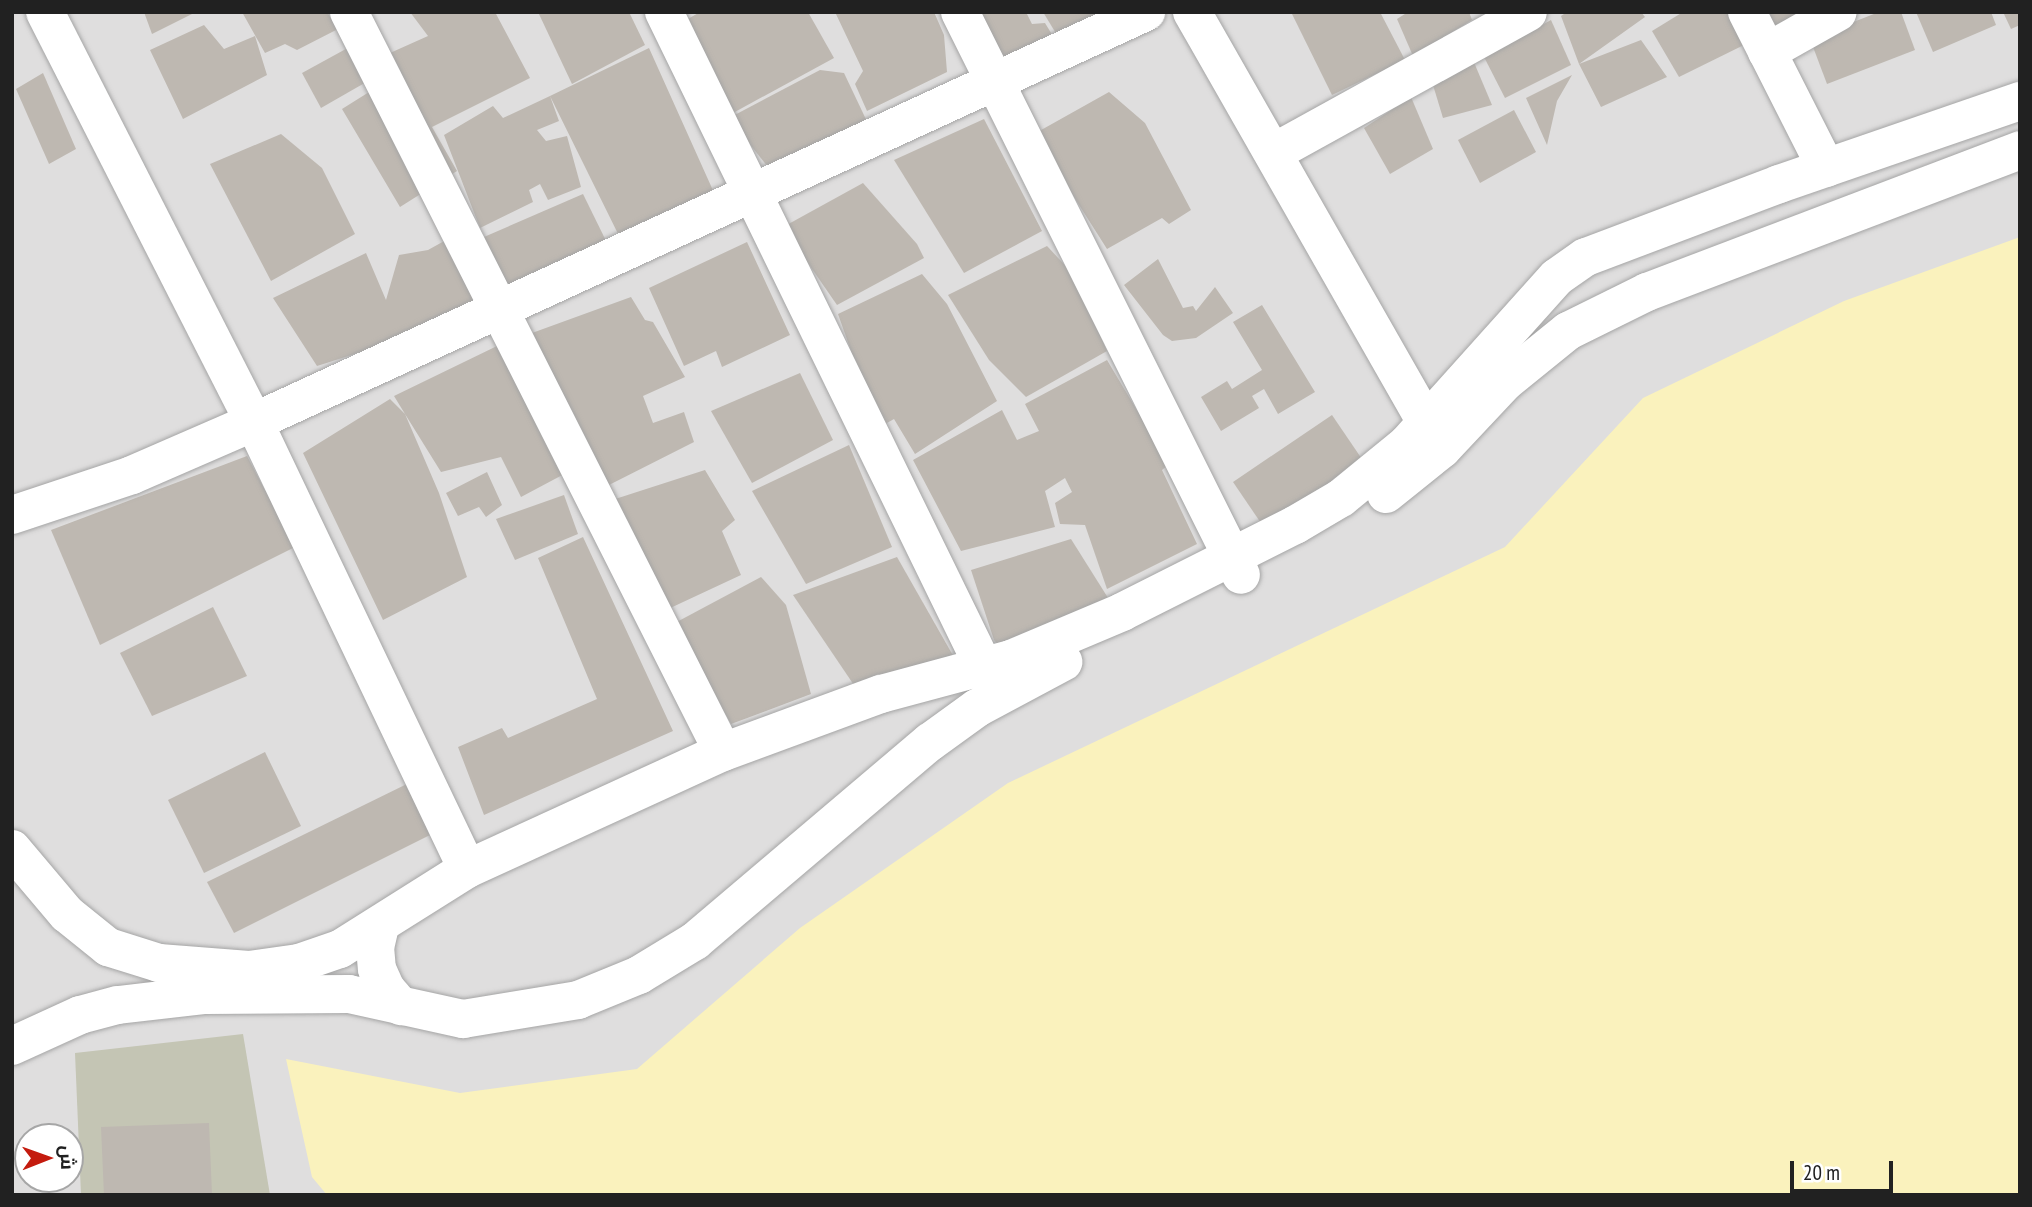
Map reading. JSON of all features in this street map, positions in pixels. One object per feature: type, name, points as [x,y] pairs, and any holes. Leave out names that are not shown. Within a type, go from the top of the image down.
[{"type":"street","points":[[45,12],[254,422],[467,869]]},
{"type":"street","points":[[349,12],[723,752]]},
{"type":"street","points":[[664,12],[991,681]]},
{"type":"street","points":[[960,12],[1237,566]]},
{"type":"street","points":[[1192,12],[1434,436]]},
{"type":"street","points":[[1273,153],[1528,12]]},
{"type":"street","points":[[1747,12],[1826,168]]},
{"type":"street","points":[[1767,52],[1838,12]]},
{"type":"street","points":[[12,514],[132,475],[254,422],[996,84],[1123,17]]},
{"type":"street","points":[[1434,436],[1556,277],[1586,257],[1826,168],[2020,101]]},
{"type":"street","points":[[12,1046],[80,1015],[156,999],[250,992],[349,994],[463,1019],[514,1014],[578,1000],[639,975],[695,941],[930,742],[991,681],[1122,612],[1348,520],[1434,436],[1568,331],[1605,311],[2020,150]]},
{"type":"street","points":[[12,849],[67,914],[108,947],[159,963],[249,970],[299,963],[340,948],[380,926],[467,869],[723,752],[881,694],[991,681]]},
{"type":"street","points":[[380,926],[375,947],[377,969],[386,989],[401,1006]]},
{"type":"shaded area","points":[[12,12],[2020,12],[2020,1195],[12,1195]]},
{"type":"shaded area","points":[[243,1034],[270,1195],[81,1195],[84,1193],[84,1123],[78,1123],[75,1053]]},
{"type":"sand","points":[[2020,237],[2020,1195],[327,1195],[312,1177],[286,1059],[460,1093],[637,1069],[800,928],[1008,783],[1505,547],[1643,398],[1844,301]]},
{"type":"building","points":[[144,12],[196,12],[152,34]]},
{"type":"building","points":[[242,12],[327,12],[338,29],[297,50],[285,44],[265,53]]},
{"type":"building","points":[[410,12],[495,12],[530,78],[432,127],[457,171],[400,207],[342,109],[401,72],[390,53],[428,36]]},
{"type":"building","points":[[538,12],[629,12],[645,45],[572,84]]},
{"type":"building","points":[[700,12],[808,12],[834,58],[733,113],[681,23]]},
{"type":"building","points":[[835,12],[934,12],[944,35],[947,72],[867,111],[855,84],[863,71]]},
{"type":"building","points":[[973,12],[1026,12],[1032,24],[1045,23],[1059,46],[1005,73]]},
{"type":"building","points":[[1043,12],[1102,12],[1060,40]]},
{"type":"building","points":[[1291,12],[1380,12],[1405,60],[1332,95]]},
{"type":"building","points":[[1408,12],[1469,12],[1472,20],[1413,56],[1397,19]]},
{"type":"building","points":[[1567,12],[1641,12],[1645,17],[1579,64],[1561,16]]},
{"type":"building","points":[[1683,12],[1730,12],[1750,42],[1679,77],[1652,31]]},
{"type":"building","points":[[1768,12],[1811,12],[1778,33]]},
{"type":"building","points":[[1879,12],[1901,12],[1915,50],[1827,84],[1810,39]]},
{"type":"building","points":[[1916,12],[1991,12],[1996,25],[1933,52]]},
{"type":"building","points":[[2003,12],[2020,12],[2020,25],[2011,29]]},
{"type":"building","points":[[1551,20],[1571,65],[1505,98],[1484,57]]},
{"type":"building","points":[[204,25],[224,49],[255,36],[267,75],[183,119],[150,50]]},
{"type":"building","points":[[375,33],[389,69],[321,108],[302,73]]},
{"type":"building","points":[[1641,40],[1667,77],[1601,107],[1579,64]]},
{"type":"building","points":[[649,48],[720,206],[625,248],[550,96]]},
{"type":"building","points":[[1473,60],[1492,105],[1443,118],[1433,85]]},
{"type":"building","points":[[820,70],[844,73],[872,132],[787,191],[729,118]]},
{"type":"building","points":[[43,73],[76,149],[49,164],[16,89]]},
{"type":"building","points":[[1572,75],[1557,101],[1547,145],[1526,98]]},
{"type":"building","points":[[1109,92],[1145,123],[1191,210],[1169,224],[1162,218],[1107,249],[1034,134]]},
{"type":"building","points":[[550,96],[559,121],[537,130],[546,141],[567,136],[581,187],[548,200],[540,184],[529,190],[533,202],[480,228],[444,135],[493,106],[503,118]]},
{"type":"building","points":[[1411,97],[1433,149],[1390,174],[1364,128]]},
{"type":"building","points":[[1514,110],[1536,152],[1480,183],[1458,140]]},
{"type":"building","points":[[984,119],[1042,231],[964,273],[894,160]]},
{"type":"building","points":[[281,134],[322,168],[355,234],[271,281],[210,164]]},
{"type":"building","points":[[863,183],[917,244],[924,258],[837,305],[783,227]]},
{"type":"building","points":[[583,194],[612,253],[510,298],[484,237]]},
{"type":"building","points":[[455,235],[496,309],[317,366],[273,298],[366,253],[386,300],[399,255],[428,250]]},
{"type":"building","points":[[747,242],[790,335],[722,367],[716,351],[684,366],[649,288]]},
{"type":"building","points":[[1047,246],[1075,276],[1107,351],[1026,397],[989,360],[948,295]]},
{"type":"building","points":[[1158,259],[1183,308],[1193,306],[1196,311],[1215,287],[1233,313],[1196,338],[1172,341],[1163,335],[1124,285]]},
{"type":"building","points":[[922,274],[947,304],[997,401],[915,454],[894,419],[878,428],[838,314]]},
{"type":"building","points":[[631,297],[645,320],[653,322],[685,377],[643,396],[653,423],[684,412],[694,442],[605,487],[532,333]]},
{"type":"building","points":[[1262,305],[1315,392],[1278,414],[1264,389],[1252,396],[1259,408],[1221,431],[1201,397],[1227,381],[1232,389],[1262,370],[1233,322]]},
{"type":"building","points":[[497,346],[568,472],[521,497],[501,457],[441,472],[394,396]]},
{"type":"building","points":[[1107,360],[1169,464],[1162,470],[1197,544],[1107,589],[1085,525],[1060,524],[1055,503],[1072,492],[1065,478],[1045,491],[1055,527],[961,551],[913,460],[1002,410],[1017,440],[1039,431],[1025,404]]},
{"type":"building","points":[[800,373],[833,440],[752,483],[711,411]]},
{"type":"building","points":[[390,399],[405,414],[439,493],[467,577],[383,620],[303,453]]},
{"type":"building","points":[[1332,415],[1366,465],[1267,532],[1233,482]]},
{"type":"building","points":[[849,445],[892,547],[806,584],[752,491]]},
{"type":"building","points":[[247,456],[295,547],[100,645],[51,530]]},
{"type":"building","points":[[705,470],[735,520],[722,531],[741,575],[666,610],[609,501]]},
{"type":"building","points":[[487,472],[502,505],[486,517],[479,507],[458,516],[446,493]]},
{"type":"building","points":[[564,495],[578,534],[515,560],[496,519]]},
{"type":"building","points":[[583,537],[673,731],[484,815],[458,747],[502,728],[508,738],[597,699],[538,558]]},
{"type":"building","points":[[1071,539],[1115,609],[1018,667],[994,640],[971,570]]},
{"type":"building","points":[[897,557],[955,659],[860,694],[793,595]]},
{"type":"building","points":[[761,577],[786,605],[811,694],[731,724],[673,624]]},
{"type":"building","points":[[213,607],[247,676],[152,716],[120,653]]},
{"type":"building","points":[[265,752],[301,826],[204,873],[168,800]]},
{"type":"building","points":[[415,780],[434,833],[234,933],[207,882]]},
{"type":"building","points":[[209,1123],[212,1195],[104,1195],[101,1127]]}]
